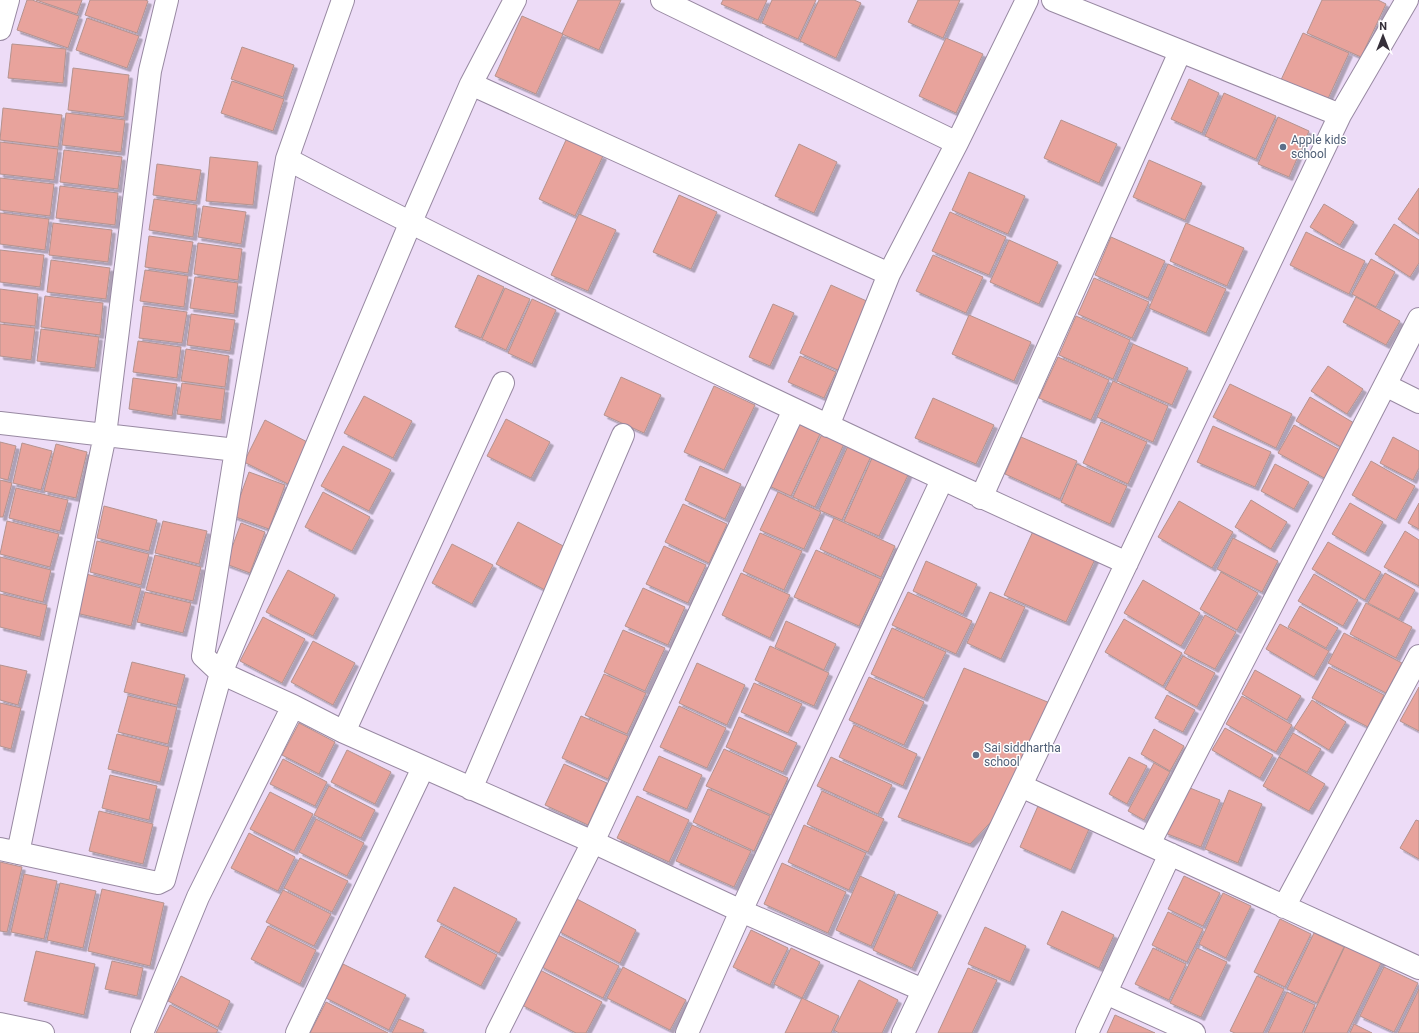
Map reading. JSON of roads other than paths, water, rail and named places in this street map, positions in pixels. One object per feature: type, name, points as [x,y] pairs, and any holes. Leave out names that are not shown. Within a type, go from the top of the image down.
[{"type":"street","points":[[0,29],[8,0]]},
{"type":"street","points":[[167,0],[150,71],[105,435],[9,851],[158,883],[164,880],[221,673],[410,224],[471,84],[515,0]]},
{"type":"street","points":[[343,0],[287,159],[236,450],[203,656],[221,673],[293,706],[344,732],[422,768],[593,842],[741,911],[923,990]]},
{"type":"street","points":[[662,0],[957,143]]},
{"type":"street","points":[[828,426],[889,274],[957,143],[1027,0]]},
{"type":"street","points":[[1053,0],[1340,116]]},
{"type":"street","points":[[903,1033],[1340,116],[1407,0]]},
{"type":"street","points":[[980,498],[1180,52]]},
{"type":"street","points":[[471,84],[889,274]]},
{"type":"street","points":[[287,159],[410,224],[794,410],[980,498],[1127,563]]},
{"type":"street","points":[[1149,844],[1419,319]]},
{"type":"street","points":[[344,732],[502,383]]},
{"type":"street","points":[[1385,385],[1419,402]]},
{"type":"street","points":[[497,1033],[593,842],[794,410]]},
{"type":"street","points":[[0,423],[236,450]]},
{"type":"street","points":[[471,789],[623,434]]},
{"type":"street","points":[[687,1033],[741,911],[942,480]]},
{"type":"street","points":[[1284,907],[1419,656]]},
{"type":"street","points":[[142,1033],[198,898],[293,706]]},
{"type":"street","points":[[297,1033],[422,768]]},
{"type":"street","points":[[1020,786],[1419,968]]},
{"type":"street","points":[[1087,1033],[1170,854]]},
{"type":"street","points":[[1106,993],[1194,1033]]},
{"type":"street","points":[[0,1024],[43,1033]]},
{"type":"place","name":"Apple kids school","points":[[1283,147]]},
{"type":"place","name":"Sai siddhartha school","points":[[976,755]]}]
